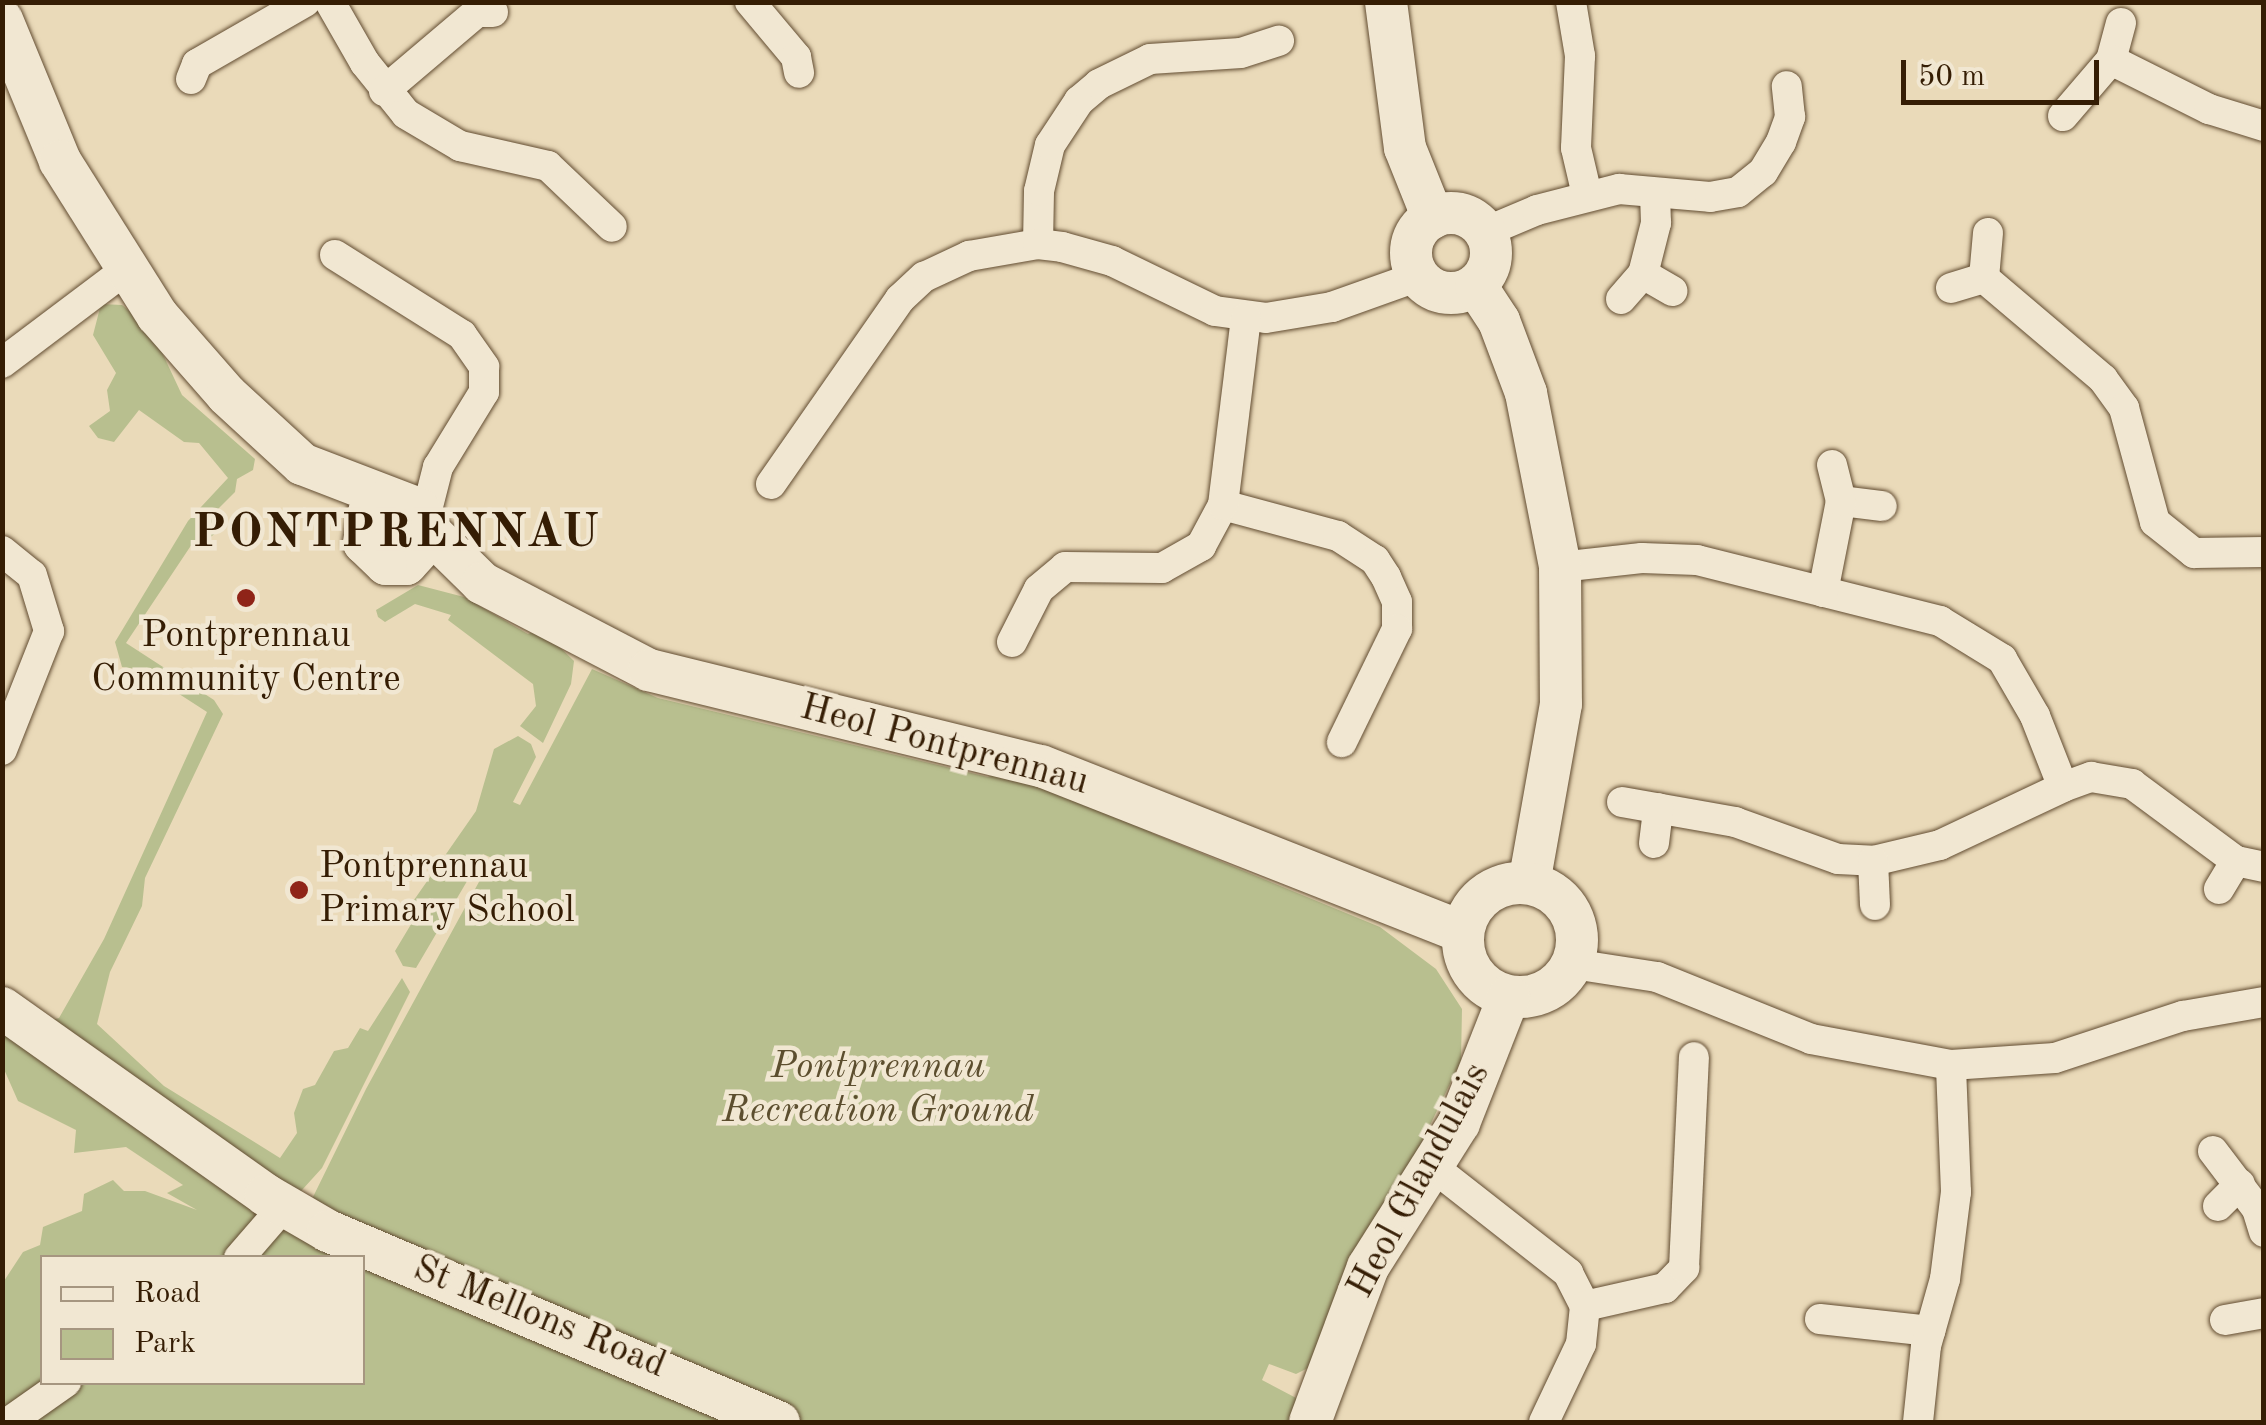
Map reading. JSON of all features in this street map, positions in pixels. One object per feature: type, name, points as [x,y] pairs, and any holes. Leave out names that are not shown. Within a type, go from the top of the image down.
[{"type":"street","points":[[191,79],[198,64],[305,2]]},
{"type":"street","points":[[330,2],[384,91],[406,114],[460,146],[548,166],[612,227]]},
{"type":"street","points":[[750,2],[796,58],[799,73]]},
{"type":"street","points":[[1386,2],[1405,148],[1433,218]]},
{"type":"street","points":[[1571,2],[1580,56],[1576,148],[1586,196]]},
{"type":"street","points":[[384,91],[478,12],[493,12]]},
{"type":"street","name":"Heol Pontprennau","points":[[2,20],[43,125],[124,271],[227,395],[311,470],[363,535],[369,513],[409,522]]},
{"type":"street","points":[[2063,116],[2111,60],[2121,24]]},
{"type":"street","points":[[1038,244],[1042,170],[1062,123],[1089,92],[1150,59],[1241,54],[1279,41]]},
{"type":"street","points":[[2111,60],[2209,109],[2264,126]]},
{"type":"street","points":[[1485,232],[1586,196],[1619,189],[1738,192],[1763,172],[1790,117],[1786,86]]},
{"type":"street","points":[[1790,117],[1820,117]]},
{"type":"street","points":[[1620,298],[1643,274],[1656,223],[1656,192]]},
{"type":"street","points":[[1456,213],[1485,232],[1491,253],[1476,286],[1441,291],[1419,276],[1414,239],[1433,218],[1456,213]]},
{"type":"street","points":[[1984,278],[1988,232]]},
{"type":"street","points":[[771,484],[900,299],[924,277],[969,256],[1038,244],[1112,261],[1185,299],[1246,316],[1332,307],[1419,276]]},
{"type":"street","points":[[335,255],[476,348],[484,392],[438,467],[427,470],[409,522]]},
{"type":"street","points":[[2,362],[124,271]]},
{"type":"street","points":[[1643,274],[1673,292]]},
{"type":"street","points":[[1951,288],[1984,278]]},
{"type":"street","points":[[1984,278],[2103,379],[2124,408],[2155,522],[2194,553],[2264,552]]},
{"type":"street","points":[[1476,286],[1499,322],[1526,394],[1560,567],[1562,704],[1529,883]]},
{"type":"street","points":[[1012,642],[1039,589],[1066,567],[1148,568],[1181,561],[1201,546],[1223,506],[1246,316]]},
{"type":"street","points":[[1823,592],[1841,501],[1832,465]]},
{"type":"street","name":"Heol Pontprennau","points":[[311,470],[409,522],[482,583],[649,670],[1041,766],[1463,932]]},
{"type":"street","points":[[1841,501],[1882,506]]},
{"type":"street","points":[[1223,506],[1338,536],[1375,560],[1386,577],[1397,602],[1398,629],[1342,742]]},
{"type":"street","points":[[2,550],[32,575],[50,631],[2,750]]},
{"type":"street","points":[[1560,567],[1642,558],[1697,560],[1940,621],[1978,639],[2002,660],[2036,716],[2063,787]]},
{"type":"street","points":[[1622,802],[1735,822],[1838,859],[1873,861],[1940,845],[2091,777],[2132,784],[2250,864],[2219,888]]},
{"type":"street","points":[[1654,843],[1658,808]]},
{"type":"street","points":[[1873,861],[1875,905]]},
{"type":"street","points":[[1511,883],[1529,883],[1546,888],[1571,912],[1578,946],[1573,964],[1546,991],[1509,996],[1479,980],[1464,949],[1463,932],[1479,899],[1511,883]]},
{"type":"street","points":[[1573,964],[1657,977],[1811,1039],[1951,1065],[2055,1058],[2184,1016],[2264,1002]]},
{"type":"street","name":"Heol Glandulais","points":[[1310,1422],[1368,1267],[1433,1167],[1475,1088],[1509,996]]},
{"type":"street","name":"St Mellons Road","points":[[2,1008],[284,1206],[341,1237],[780,1422]]},
{"type":"street","points":[[1585,1306],[1665,1288],[1684,1268],[1678,1091],[1694,1058]]},
{"type":"street","points":[[1918,1422],[1930,1330],[1945,1279],[1956,1192],[1951,1065]]},
{"type":"street","points":[[2213,1151],[2229,1195],[2264,1232]]},
{"type":"street","points":[[1433,1167],[1568,1273],[1585,1306],[1581,1344],[1544,1422]]},
{"type":"street","points":[[243,1255],[284,1206]]},
{"type":"street","points":[[2225,1320],[2264,1313]]},
{"type":"street","points":[[1820,1319],[1930,1330]]},
{"type":"street","points":[[9,1422],[62,1385]]},
{"type":"green space","points":[[101,304],[122,305],[151,329],[182,395],[255,459],[253,470],[237,479],[235,492],[218,509],[227,524],[198,547],[194,541],[126,643],[214,700],[223,714],[145,878],[142,906],[110,972],[97,1024],[164,1086],[280,1158],[297,1133],[294,1113],[303,1089],[315,1085],[334,1051],[348,1048],[360,1028],[368,1031],[402,978],[410,992],[322,1168],[292,1201],[249,1189],[256,1215],[356,1255],[40,1255],[40,1381],[3,1409],[2,1284],[23,1252],[40,1245],[43,1227],[82,1211],[84,1194],[113,1180],[124,1191],[145,1191],[197,1210],[167,1193],[183,1185],[126,1147],[74,1153],[76,1130],[18,1101],[3,1067],[3,989],[47,1021],[59,1018],[104,939],[207,712],[142,670],[122,667],[115,642],[188,521],[228,478],[199,443],[184,442],[139,410],[114,442],[98,438],[89,426],[110,411],[107,390],[116,373],[93,335]]},
{"type":"green space","points":[[418,585],[464,597],[528,634],[541,629],[574,661],[571,684],[543,743],[520,726],[536,706],[533,684],[448,620],[451,615],[415,604],[385,622],[378,617],[376,610]]},
{"type":"green space","name":"Pontprennau Recreation Ground","points":[[592,669],[658,698],[988,777],[996,773],[1146,822],[1152,833],[1380,927],[1436,969],[1462,1009],[1461,1061],[1314,1365],[1296,1374],[1269,1364],[1262,1380],[1298,1399],[1299,1422],[804,1422],[314,1207],[313,1197],[366,1089],[492,858],[483,854],[416,968],[403,966],[395,951],[416,916],[414,900],[476,811],[494,749],[518,736],[531,744],[536,757],[513,802],[520,805]]},
{"type":"green space","points":[[365,1258],[647,1371],[762,1422],[30,1422],[82,1385],[365,1385]]},
{"type":"place","name":"Pontprennau Community Centre","points":[[246,598]]},
{"type":"place","name":"Pontprennau Primary School","points":[[299,890]]},
{"type":"district","name":"PONTPRENNAU","points":[[397,534]]}]
